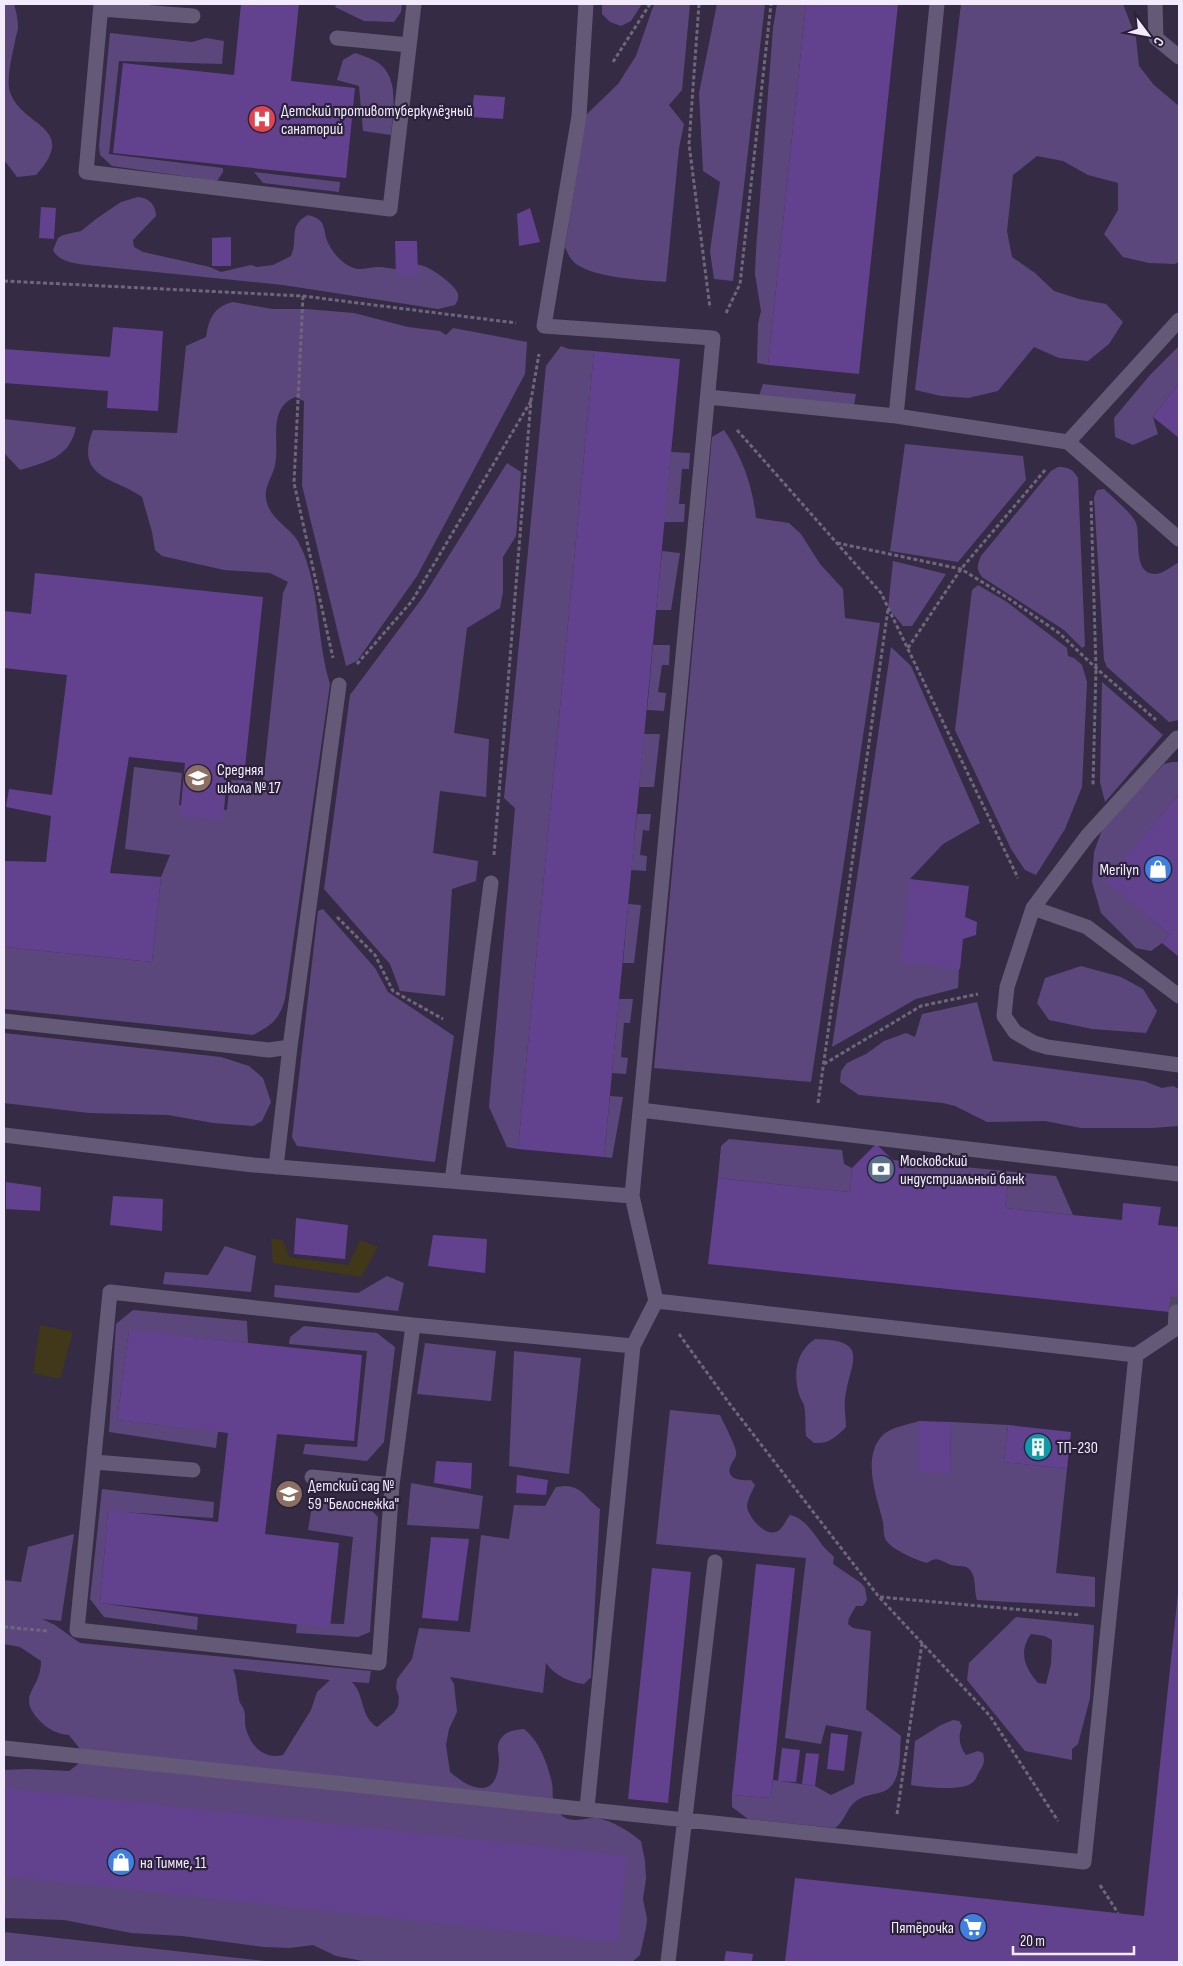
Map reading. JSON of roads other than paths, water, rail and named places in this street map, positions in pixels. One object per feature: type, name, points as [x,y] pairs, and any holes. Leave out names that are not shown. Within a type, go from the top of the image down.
[{"type":"lane","points":[[193,16],[101,6],[86,172],[390,209],[414,4]]},
{"type":"lane","points":[[586,4],[579,116],[544,326],[713,338],[632,1196],[656,1301],[633,1346],[587,1808]]},
{"type":"lane","points":[[896,416],[937,4]]},
{"type":"lane","points":[[1155,4],[1156,38],[1179,57]]},
{"type":"lane","points":[[337,38],[409,45]]},
{"type":"lane","points":[[1068,442],[1179,320]]},
{"type":"lane","points":[[708,397],[896,416],[1068,442],[1179,539]]},
{"type":"lane","points":[[276,1167],[290,1047],[339,685]]},
{"type":"lane","points":[[1178,739],[1088,835],[1033,908],[1007,987],[1004,1016],[1015,1032],[1034,1043],[1047,1047],[1179,1065]]},
{"type":"lane","points":[[452,1181],[491,883]]},
{"type":"lane","points":[[1033,908],[1087,927],[1179,996]]},
{"type":"lane","points":[[4,1021],[269,1050],[290,1047]]},
{"type":"lane","points":[[640,1110],[1179,1174]]},
{"type":"lane","points":[[4,1135],[276,1167],[632,1196]]},
{"type":"lane","points":[[413,1325],[392,1485],[379,1663],[77,1630],[110,1292],[413,1325],[633,1346]]},
{"type":"lane","points":[[656,1301],[1136,1355],[1174,1329],[1176,1312]]},
{"type":"lane","points":[[4,1748],[587,1808],[1084,1862],[1136,1355]]},
{"type":"lane","points":[[94,1462],[193,1470]]},
{"type":"lane","points":[[312,1477],[392,1485]]},
{"type":"lane","points":[[668,1962],[714,1562]]},
{"type":"tunnel","points":[[1176,1312],[1179,1289]]},
{"type":"place","name":"Детский противотуберкулёзный санаторий","points":[[262,119]]},
{"type":"place","name":"Средняя школа № 17","points":[[198,778]]},
{"type":"place","name":"Merilyn","points":[[1158,869]]},
{"type":"place","name":"Московский индустриальный банк","points":[[881,1169]]},
{"type":"place","name":"ТП-230","points":[[1038,1447]]},
{"type":"place","name":"Детский сад № 59 \"Белоснежка\"","points":[[289,1494]]},
{"type":"place","name":"на Тимме, 11","points":[[121,1862]]},
{"type":"place","name":"Пятёрочка","points":[[973,1927]]}]
